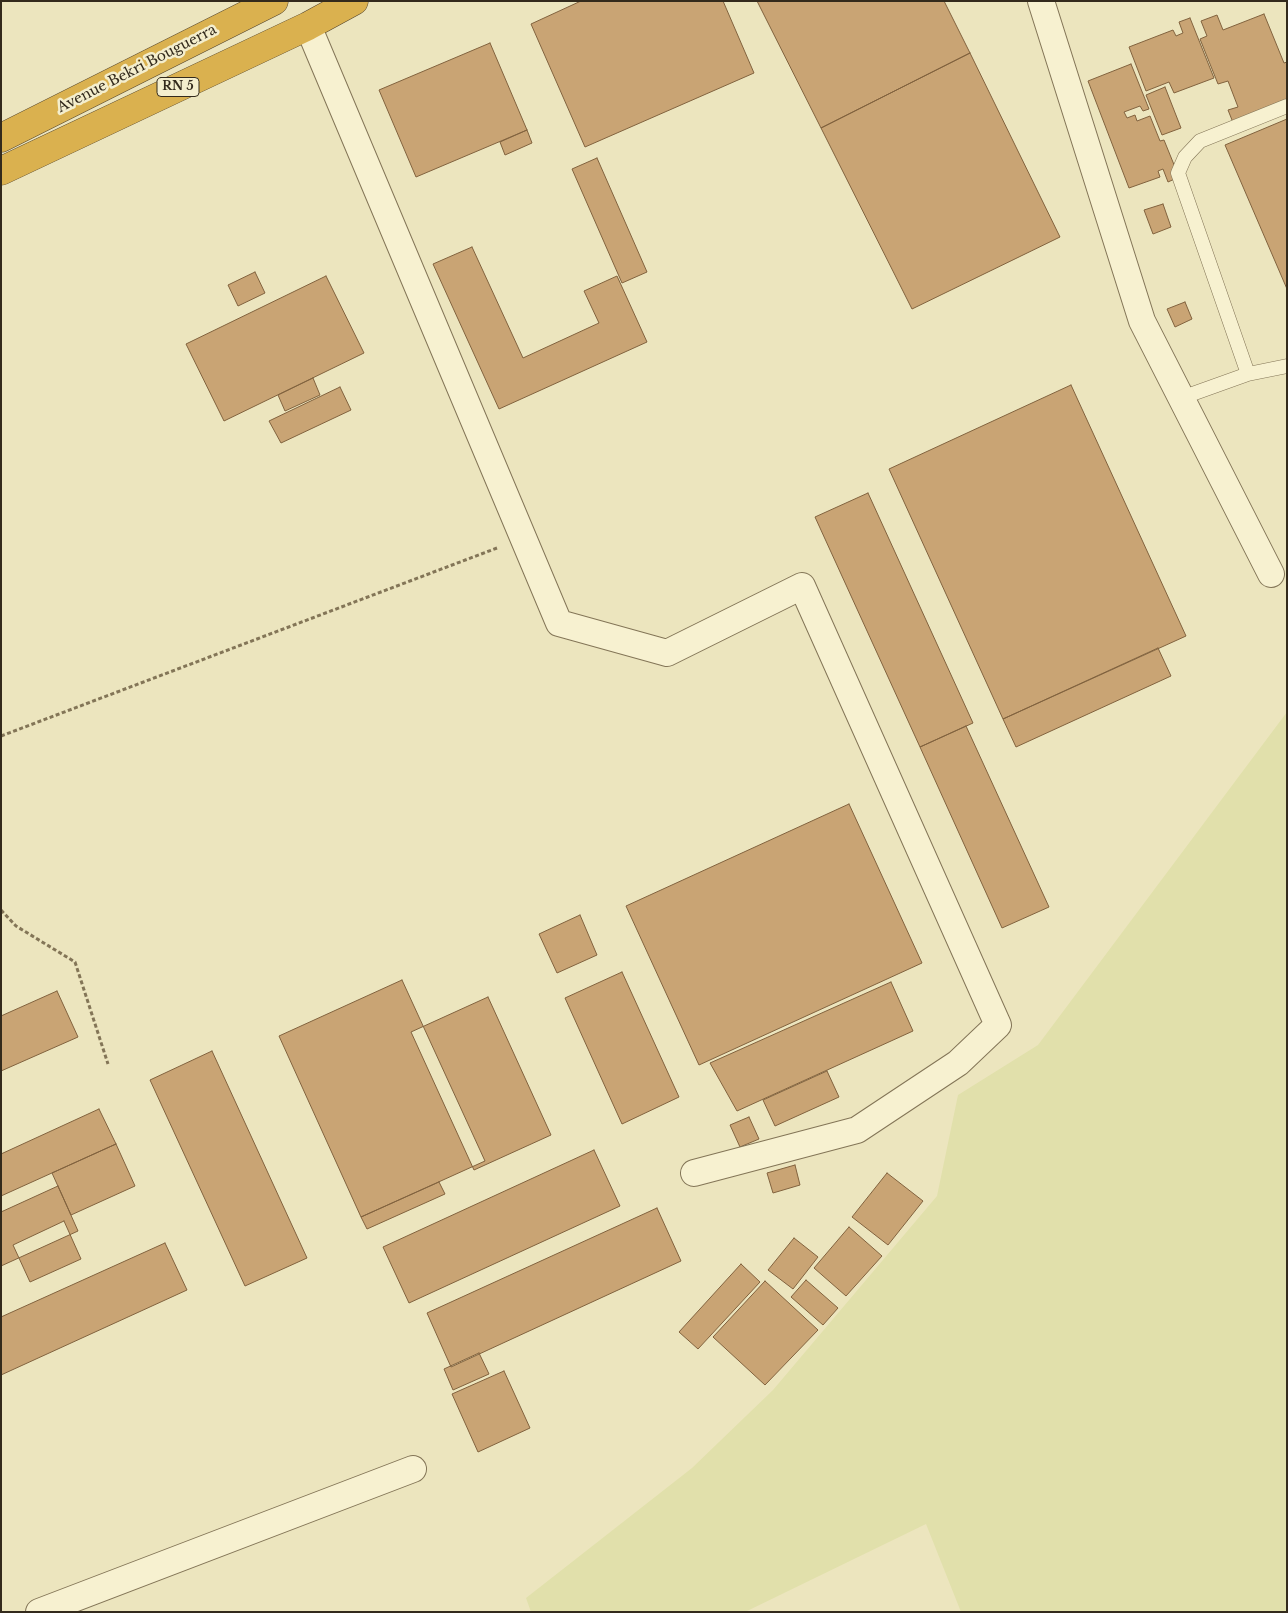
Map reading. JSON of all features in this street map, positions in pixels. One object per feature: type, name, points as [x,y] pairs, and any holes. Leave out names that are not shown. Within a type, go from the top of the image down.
[{"type":"highway","name":"Avenue Bekri Bouguerra","points":[[1,138],[274,1]]},
{"type":"highway","name":"RN 5","points":[[1,171],[308,26],[354,1]]},
{"type":"street","points":[[1041,1],[1142,321],[1271,574]]},
{"type":"street","points":[[308,26],[559,622],[666,653],[802,586],[998,1026],[958,1063],[857,1130],[694,1173]]},
{"type":"street","points":[[39,1612],[413,1469]]},
{"type":"lane","points":[[1248,374],[1178,173],[1185,157],[1200,141],[1287,106]]},
{"type":"lane","points":[[1181,398],[1248,374],[1287,366]]},
{"type":"path","points":[[1,736],[524,538]]},
{"type":"path","points":[[1,910],[16,926],[75,962],[108,1064]]},
{"type":"green space","points":[[1287,712],[1287,1612],[961,1612],[926,1524],[745,1612],[531,1612],[526,1598],[692,1468],[773,1390],[937,1196],[958,1095],[1038,1045]]},
{"type":"building","points":[[581,1],[723,1],[754,73],[585,147],[531,24]]},
{"type":"building","points":[[757,1],[944,1],[970,53],[821,128]]},
{"type":"building","points":[[1264,14],[1284,63],[1287,62],[1287,104],[1234,125],[1228,110],[1238,107],[1228,81],[1218,84],[1200,39],[1207,36],[1201,21],[1217,15],[1223,30]]},
{"type":"building","points":[[1190,18],[1214,78],[1174,93],[1169,82],[1146,91],[1129,47],[1173,30],[1176,36],[1183,33],[1179,22]]},
{"type":"building","points":[[490,43],[527,130],[416,177],[379,90]]},
{"type":"building","points":[[970,53],[1060,237],[912,309],[821,128]]},
{"type":"building","points":[[1131,64],[1149,109],[1143,111],[1140,106],[1124,112],[1127,118],[1135,115],[1137,121],[1150,116],[1160,141],[1164,140],[1179,177],[1168,182],[1163,169],[1158,171],[1160,177],[1129,188],[1088,81]]},
{"type":"building","points":[[1165,87],[1181,128],[1162,135],[1146,95]]},
{"type":"building","points":[[1287,119],[1287,289],[1225,145]]},
{"type":"building","points":[[527,130],[532,143],[505,155],[500,142]]},
{"type":"building","points":[[597,158],[647,272],[622,283],[572,169]]},
{"type":"building","points":[[1163,204],[1171,227],[1153,234],[1144,210]]},
{"type":"building","points":[[472,247],[523,358],[599,323],[584,291],[617,276],[647,342],[499,409],[433,264]]},
{"type":"building","points":[[255,272],[265,293],[238,306],[228,285]]},
{"type":"building","points":[[326,276],[364,353],[224,421],[186,344]]},
{"type":"building","points":[[1185,302],[1192,319],[1175,327],[1167,309]]},
{"type":"building","points":[[313,378],[320,395],[285,411],[278,395]]},
{"type":"building","points":[[1071,385],[1186,636],[1003,719],[889,469]]},
{"type":"building","points":[[340,387],[351,410],[281,443],[269,421]]},
{"type":"building","points":[[868,493],[973,723],[920,747],[815,517]]},
{"type":"building","points":[[1158,648],[1171,676],[1016,747],[1003,719]]},
{"type":"building","points":[[966,726],[1049,907],[1002,928],[920,747]]},
{"type":"building","points":[[849,804],[922,963],[699,1065],[626,906]]},
{"type":"building","points":[[580,915],[597,955],[557,973],[539,934]]},
{"type":"building","points":[[622,972],[679,1097],[622,1124],[565,998]]},
{"type":"building","points":[[402,980],[485,1161],[361,1217],[279,1036]]},
{"type":"building","points":[[891,982],[913,1031],[737,1111],[710,1063]]},
{"type":"building","points":[[57,991],[78,1037],[1,1071],[1,1016]]},
{"type":"building","points":[[488,997],[551,1135],[474,1170],[411,1032]]},
{"type":"building","points":[[212,1051],[307,1258],[245,1286],[150,1080]]},
{"type":"building","points":[[827,1071],[839,1097],[775,1126],[763,1100]]},
{"type":"building","points":[[99,1109],[116,1144],[1,1196],[1,1154]]},
{"type":"building","points":[[749,1117],[759,1139],[740,1147],[730,1125]]},
{"type":"building","points":[[116,1144],[135,1186],[71,1215],[52,1173]]},
{"type":"building","points":[[594,1150],[620,1206],[409,1303],[383,1247]]},
{"type":"building","points":[[795,1165],[800,1185],[773,1193],[767,1173]]},
{"type":"building","points":[[887,1173],[923,1201],[888,1245],[852,1217]]},
{"type":"building","points":[[439,1182],[445,1194],[367,1229],[361,1217]]},
{"type":"building","points":[[58,1186],[78,1231],[1,1266],[1,1212]]},
{"type":"building","points":[[657,1208],[681,1261],[451,1367],[427,1313]]},
{"type":"building","points":[[64,1221],[81,1259],[30,1282],[13,1245]]},
{"type":"building","points":[[849,1227],[882,1256],[846,1296],[814,1268]]},
{"type":"building","points":[[794,1238],[818,1257],[793,1289],[768,1270]]},
{"type":"building","points":[[165,1243],[187,1290],[1,1375],[1,1317]]},
{"type":"building","points":[[741,1264],[760,1282],[698,1349],[679,1332]]},
{"type":"building","points":[[806,1280],[838,1308],[823,1325],[791,1297]]},
{"type":"building","points":[[765,1281],[818,1330],[765,1385],[713,1337]]},
{"type":"building","points":[[479,1353],[489,1374],[453,1390],[444,1369]]},
{"type":"building","points":[[504,1371],[530,1428],[478,1452],[452,1394]]}]
